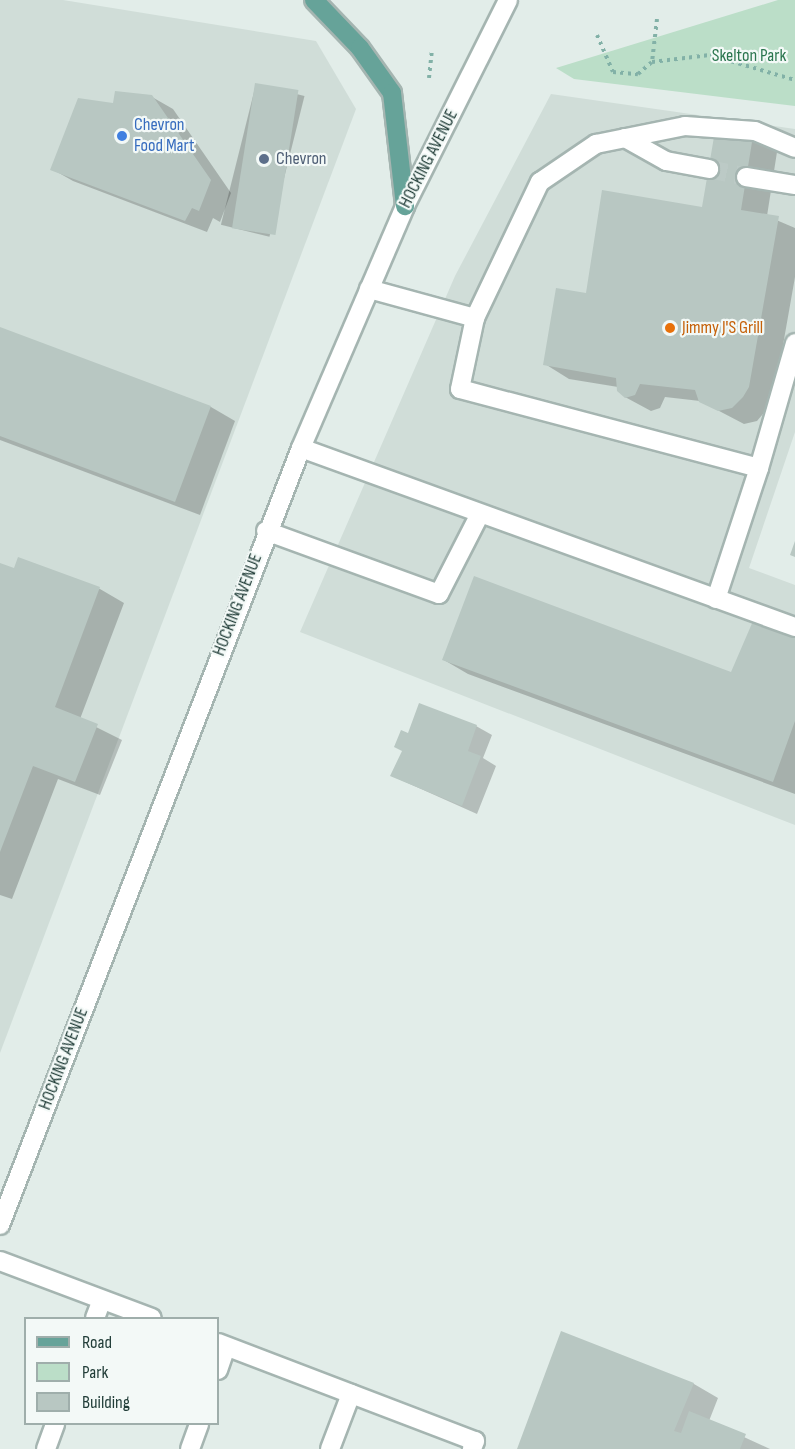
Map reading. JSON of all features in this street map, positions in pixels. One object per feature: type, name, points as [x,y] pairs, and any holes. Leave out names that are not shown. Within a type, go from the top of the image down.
[{"type":"main road","points":[[314,0],[360,48],[392,93],[405,206]]},
{"type":"street","name":"HOCKING AVENUE","points":[[0,1225],[266,531],[405,206],[508,0]]},
{"type":"street","points":[[759,468],[460,389],[475,318],[540,182],[596,144],[685,126],[755,131],[795,148]]},
{"type":"street","points":[[625,138],[666,161],[709,169]]},
{"type":"street","points":[[746,177],[795,186]]},
{"type":"street","points":[[369,289],[475,318]]},
{"type":"street","points":[[716,599],[759,468],[795,343]]},
{"type":"street","points":[[301,448],[795,627]]},
{"type":"street","points":[[266,531],[440,594],[480,514]]},
{"type":"street","points":[[0,1261],[149,1317]]},
{"type":"street","points":[[95,1317],[102,1300]]},
{"type":"street","points":[[219,1364],[222,1345],[475,1441],[472,1449]]},
{"type":"street","points":[[330,1449],[351,1394]]},
{"type":"street","points":[[46,1449],[56,1425]]},
{"type":"street","points":[[190,1449],[199,1425]]},
{"type":"path","points":[[652,62],[657,19]]},
{"type":"path","points":[[597,35],[613,72],[638,74],[652,62],[710,55],[795,80]]},
{"type":"path","points":[[432,51],[429,78],[435,78]]},
{"type":"shaded area","points":[[0,0],[63,0],[316,41],[356,109],[0,1053]]},
{"type":"shaded area","points":[[551,94],[795,129],[795,432],[749,568],[795,585],[795,825],[300,632],[455,276]]},
{"type":"green space","name":"Skelton Park","points":[[778,0],[795,0],[795,106],[574,79],[556,68]]},
{"type":"building","name":"Chevron","points":[[255,83],[298,90],[275,235],[232,228]]},
{"type":"building","name":"Chevron Food Mart","points":[[115,91],[152,95],[211,180],[199,211],[192,208],[185,221],[50,170],[78,98],[113,103]]},
{"type":"building","points":[[715,131],[753,136],[741,210],[779,216],[749,387],[743,397],[732,408],[718,411],[699,402],[695,390],[640,384],[635,395],[625,398],[617,391],[616,378],[543,365],[556,288],[586,293],[602,190],[702,207]]},
{"type":"building","points":[[0,327],[211,406],[175,502],[0,436]]},
{"type":"building","points":[[795,541],[795,557],[790,555]]},
{"type":"building","points":[[18,557],[100,587],[55,707],[98,724],[75,782],[33,766],[0,852],[0,563],[14,568]]},
{"type":"building","points":[[474,576],[731,672],[753,621],[795,636],[795,721],[773,782],[442,660]]},
{"type":"building","points":[[419,703],[477,725],[468,751],[481,756],[462,806],[390,776],[402,751],[394,747],[401,730],[408,733]]},
{"type":"building","points":[[561,1331],[694,1383],[674,1431],[681,1433],[689,1411],[746,1434],[740,1449],[517,1449]]},
{"type":"tunnel","points":[[709,169],[746,177]]},
{"type":"place","name":"Chevron Food Mart","points":[[122,136]]},
{"type":"place","name":"Chevron","points":[[264,159]]},
{"type":"place","name":"Jimmy J'S Grill","points":[[670,328]]}]
